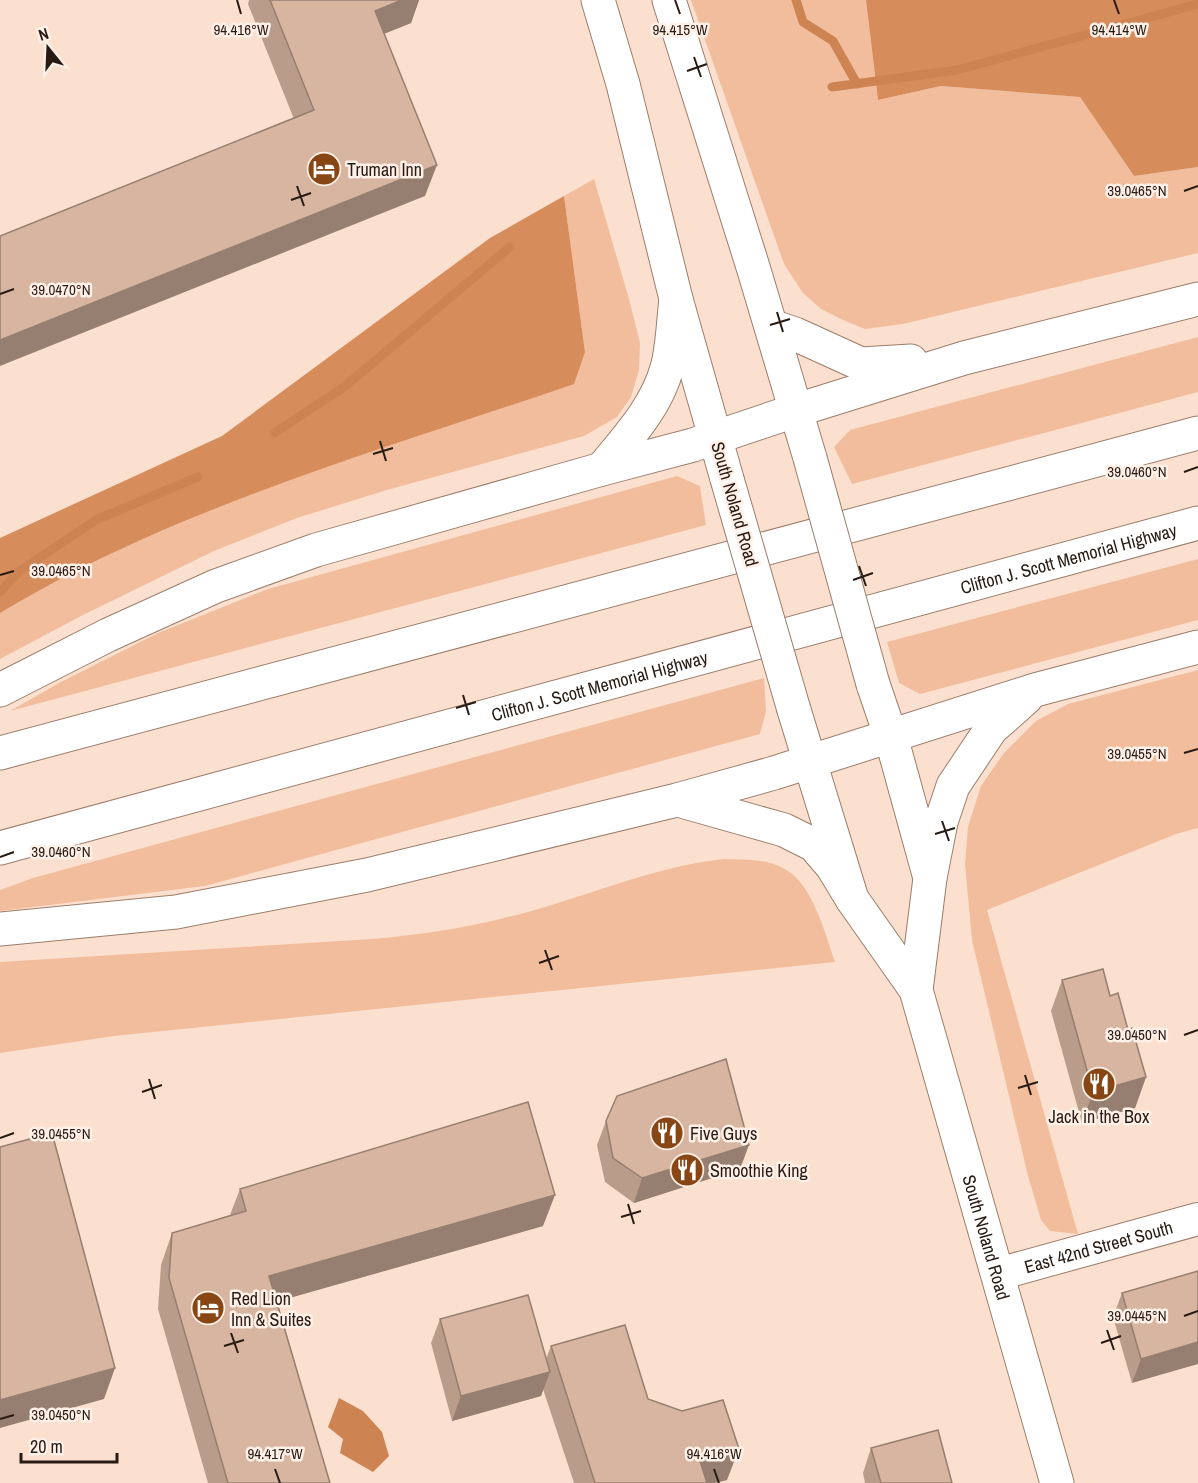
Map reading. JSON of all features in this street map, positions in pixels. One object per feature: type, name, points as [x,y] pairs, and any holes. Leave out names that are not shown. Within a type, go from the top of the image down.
[{"type":"main road","name":"South Noland Road","points":[[598,0],[623,84],[676,299],[809,764],[852,899],[916,990],[1057,1483]]},
{"type":"main road","name":"South Noland Road","points":[[669,0],[797,410],[930,878],[916,990]]},
{"type":"main road","points":[[602,469],[648,412],[656,394],[667,368],[676,299]]},
{"type":"main road","points":[[0,690],[108,635],[216,586],[316,550],[716,438],[964,358],[1198,299]]},
{"type":"main road","points":[[771,326],[795,334],[861,364],[964,358]]},
{"type":"main road","points":[[0,753],[1198,433]]},
{"type":"main road","name":"Clifton J. Scott Memorial Highway","points":[[0,848],[1198,523]]},
{"type":"main road","points":[[0,929],[176,912],[367,875],[676,800],[809,764],[1035,690],[1198,647]]},
{"type":"main road","points":[[930,878],[941,822],[953,786],[991,729],[1035,690]]},
{"type":"main road","points":[[676,800],[784,830],[814,845],[832,866],[852,899]]},
{"type":"street","name":"East 42nd Street South","points":[[998,1274],[1198,1219]]},
{"type":"shaded area","points":[[691,0],[866,0],[878,100],[941,86],[1080,97],[1134,176],[1198,167],[1198,253],[903,324],[865,329],[843,320],[821,309],[803,293],[784,264]]},
{"type":"shaded area","points":[[866,0],[1198,0],[1198,167],[1134,176],[1080,97],[941,86],[878,100]]},
{"type":"shaded area","points":[[594,179],[640,343],[639,370],[631,397],[617,417],[584,436],[387,490],[297,518],[214,551],[83,615],[0,659],[0,613],[39,590],[124,547],[585,352],[564,196]]},
{"type":"shaded area","points":[[564,196],[585,352],[574,384],[353,458],[207,512],[136,542],[0,613],[0,538],[222,436],[490,238]]},
{"type":"shaded area","points":[[1198,337],[1198,392],[852,484],[834,447],[850,430]]},
{"type":"shaded area","points":[[677,476],[700,486],[706,525],[10,711],[59,683],[158,633],[268,589]]},
{"type":"shaded area","points":[[1198,559],[1198,620],[920,694],[899,683],[887,642]]},
{"type":"shaded area","points":[[1198,670],[1198,828],[1176,834],[987,910],[1078,1234],[1050,1231],[1041,1220],[1028,1176],[972,940],[965,864],[968,827],[981,786],[1004,753],[1036,721],[1068,704]]},
{"type":"shaded area","points":[[764,678],[766,712],[760,734],[205,886],[0,911],[0,890],[33,878]]},
{"type":"shaded area","points":[[724,859],[757,860],[773,864],[788,871],[797,879],[805,888],[818,912],[835,962],[114,1036],[0,1053],[0,962],[373,939],[422,933],[504,918],[668,869]]},
{"type":"shaded area","points":[[339,1398],[363,1411],[382,1432],[389,1456],[373,1472],[340,1453],[343,1439],[328,1427]]},
{"type":"building","name":"Truman Inn","points":[[270,0],[402,0],[375,11],[437,165],[0,340],[0,236],[314,110]]},
{"type":"building","points":[[1103,969],[1110,996],[1118,993],[1128,1030],[1132,1028],[1146,1077],[1093,1092],[1062,980]]},
{"type":"building","name":"Five Guys","points":[[726,1059],[749,1145],[642,1178],[613,1158],[606,1121],[617,1096]]},
{"type":"building","name":"Red Lion Inn & Suites","points":[[528,1102],[555,1195],[269,1276],[330,1483],[228,1483],[169,1278],[172,1233],[246,1211],[240,1189]]},
{"type":"building","points":[[52,1133],[115,1368],[0,1400],[0,1147]]},
{"type":"building","points":[[1198,1271],[1198,1342],[1141,1359],[1122,1293]]},
{"type":"building","points":[[528,1295],[550,1372],[461,1396],[440,1319]]},
{"type":"building","points":[[625,1325],[648,1399],[682,1411],[723,1400],[739,1449],[699,1458],[707,1483],[595,1483],[551,1346]]},
{"type":"building","points":[[938,1430],[952,1483],[881,1483],[871,1448]]},
{"type":"waterway","points":[[796,0],[803,22],[833,41],[857,84]]},
{"type":"waterway","points":[[832,87],[957,70],[1198,4]]},
{"type":"waterway","points":[[274,433],[343,388],[510,247]]},
{"type":"waterway","points":[[0,592],[19,571],[98,519],[198,477]]},
{"type":"place","name":"Truman Inn","points":[[324,169]]},
{"type":"place","name":"Jack in the Box","points":[[1099,1084]]},
{"type":"place","name":"Five Guys","points":[[667,1133]]},
{"type":"place","name":"Smoothie King","points":[[687,1170]]},
{"type":"place","name":"Red Lion Inn & Suites","points":[[208,1308]]}]
